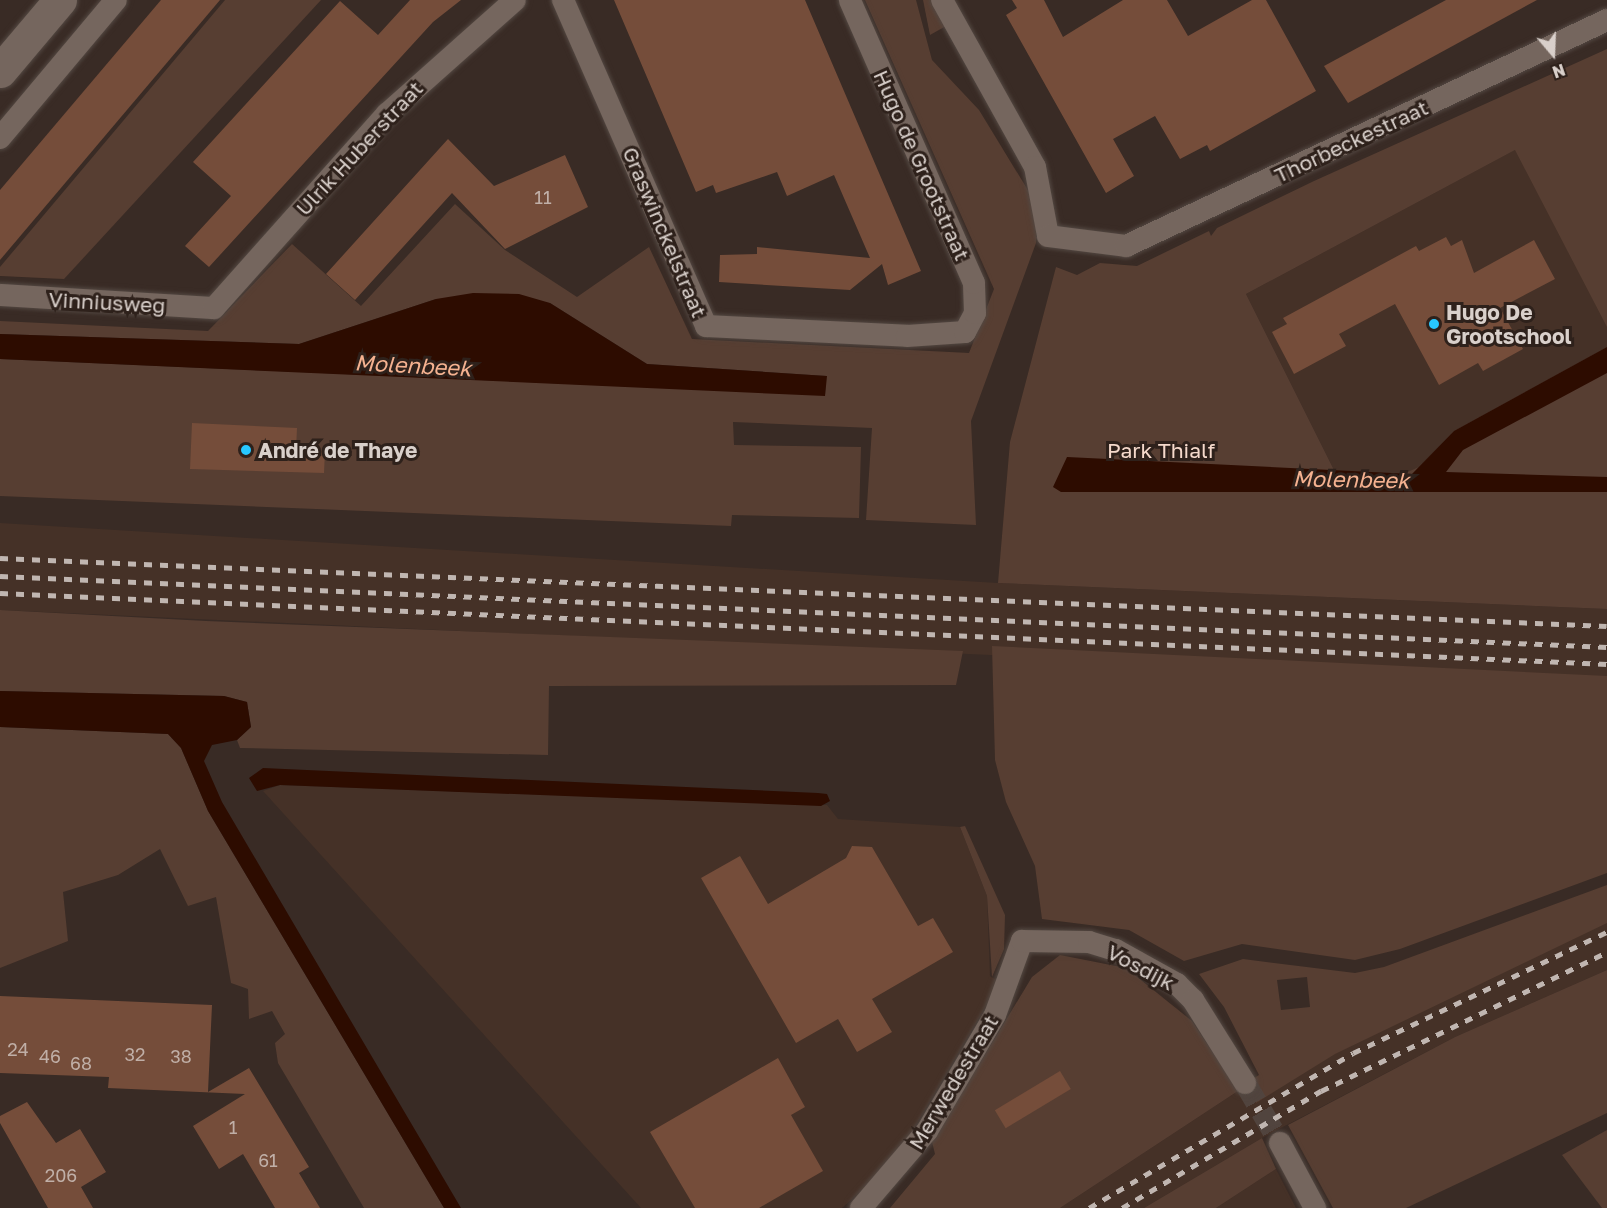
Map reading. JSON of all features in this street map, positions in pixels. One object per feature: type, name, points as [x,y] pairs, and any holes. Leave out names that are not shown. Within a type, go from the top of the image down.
[{"type":"main road","points":[[0,71],[60,0]]},
{"type":"street","points":[[0,138],[116,0]]},
{"type":"street","name":"Ulrik Huberstraat","points":[[214,308],[387,114],[515,0]]},
{"type":"street","name":"Graswinckelstraat","points":[[562,0],[706,326],[907,336],[965,332]]},
{"type":"street","name":"Hugo de Grootstraat","points":[[850,0],[974,283],[975,313],[965,332]]},
{"type":"street","name":"Thorbeckestraat","points":[[942,0],[1035,167],[1048,236],[1126,246],[1157,235],[1607,20]]},
{"type":"street","name":"Vinniusweg","points":[[0,295],[214,308]]},
{"type":"street","name":"Vosdijk","points":[[1022,941],[1089,942],[1116,950],[1177,984],[1193,1000],[1245,1083]]},
{"type":"street","name":"Merwedestraat","points":[[861,1208],[927,1131],[995,1015],[1022,941]]},
{"type":"street","points":[[1280,1143],[1315,1208]]},
{"type":"shaded area","name":"Hugo De Grootschool","points":[[1526,144],[1607,301],[1607,347],[1454,431],[1412,474],[1335,472],[1246,294]]},
{"type":"shaded area","points":[[0,523],[998,583],[1607,609],[1607,683],[0,610]]},
{"type":"shaded area","points":[[280,785],[827,805],[838,819],[960,827],[987,896],[990,976],[1000,982],[910,1135],[881,1173],[842,1208],[641,1208],[263,791]]},
{"type":"shaded area","points":[[1607,910],[1607,970],[1455,1037],[1262,1138],[1144,1208],[1060,1208],[1238,1091],[1394,1010]]},
{"type":"shaded area","points":[[1276,1169],[1296,1208],[1216,1208]]},
{"type":"green space","points":[[225,0],[321,0],[64,279],[0,276],[0,267]]},
{"type":"green space","points":[[865,0],[916,0],[932,60],[979,110],[1037,205],[1036,243],[971,421],[976,525],[866,520],[872,428],[733,422],[734,445],[861,447],[859,518],[732,515],[731,526],[0,496],[0,359],[825,395],[826,376],[647,364],[550,303],[436,299],[299,344],[0,334],[0,321],[208,331],[292,244],[361,306],[455,204],[505,250],[577,297],[649,247],[692,339],[969,353],[994,289]]},
{"type":"green space","points":[[923,0],[931,0],[946,26],[930,35]]},
{"type":"green space","name":"Park Thialf","points":[[1607,49],[1607,327],[1515,150],[1246,294],[1335,472],[1403,474],[1419,467],[1454,431],[1607,347],[1607,609],[998,583],[1010,442],[1056,267],[1077,275],[1100,263],[1137,266],[1209,231],[1211,236],[1217,228],[1314,181]]},
{"type":"green space","points":[[0,610],[206,621],[963,651],[956,685],[549,686],[548,755],[240,748],[237,740],[251,727],[247,702],[224,696],[0,691]]},
{"type":"green space","points":[[992,646],[1607,676],[1607,873],[1400,949],[1355,960],[1242,944],[1184,961],[1129,930],[1042,919],[1035,866],[1006,802],[995,760]]},
{"type":"green space","points":[[0,727],[168,734],[181,748],[208,811],[444,1208],[364,1208],[278,1063],[275,1043],[285,1034],[272,1011],[249,1019],[248,989],[231,983],[216,897],[188,906],[160,849],[118,875],[63,892],[68,941],[0,968]]},
{"type":"green space","points":[[965,826],[1005,915],[1004,949],[992,977],[987,896],[960,827]]},
{"type":"green space","points":[[1607,885],[1607,923],[1335,1054],[1256,1103],[1246,1083],[1259,1075],[1224,1007],[1199,974],[1243,959],[1355,973],[1384,967]],"holes":[[[1307,977],[1310,1007],[1281,1010],[1277,980]]]},
{"type":"green space","points":[[1060,955],[1126,968],[1192,1021],[1238,1091],[1060,1208],[890,1208],[935,1154],[932,1142],[1032,977]]},
{"type":"green space","points":[[1607,970],[1607,1113],[1406,1208],[1333,1208],[1288,1125],[1455,1037]]},
{"type":"green space","points":[[1607,1130],[1607,1208],[1602,1208],[1562,1155]]},
{"type":"green space","points":[[1262,1138],[1276,1169],[1216,1208],[1144,1208]]},
{"type":"water","name":"Molenbeek","points":[[473,293],[519,294],[550,303],[647,364],[827,376],[825,396],[0,359],[0,334],[299,344],[436,299]]},
{"type":"water","name":"Molenbeek","points":[[1607,347],[1607,373],[1463,450],[1446,472],[1607,477],[1607,492],[1061,492],[1053,487],[1067,457],[1412,474],[1454,431]]},
{"type":"water","points":[[0,691],[224,696],[247,702],[251,727],[237,740],[212,745],[204,761],[222,802],[461,1208],[444,1208],[208,811],[181,748],[168,734],[0,727]]},
{"type":"water","points":[[263,768],[818,793],[827,794],[830,801],[821,806],[280,785],[257,791],[249,778]]},
{"type":"building","points":[[161,0],[220,0],[0,260],[0,190]]},
{"type":"building","points":[[410,0],[461,0],[433,22],[209,267],[185,246],[231,196],[193,162],[340,1],[378,35]]},
{"type":"building","points":[[614,0],[805,0],[921,271],[888,285],[882,264],[850,290],[719,282],[720,255],[757,254],[757,247],[870,258],[834,175],[787,196],[777,172],[716,193],[713,185],[696,192]]},
{"type":"building","points":[[1012,0],[1044,0],[1063,37],[1123,0],[1167,0],[1188,36],[1252,0],[1266,0],[1316,91],[1210,151],[1207,145],[1180,159],[1155,116],[1113,139],[1134,176],[1106,193],[1006,15],[1017,8]]},
{"type":"building","points":[[1446,0],[1537,0],[1348,103],[1324,66]]},
{"type":"building","points":[[448,139],[494,186],[565,155],[588,207],[505,249],[452,193],[355,300],[326,274]]},
{"type":"building","points":[[1446,237],[1451,246],[1462,240],[1474,273],[1534,240],[1555,279],[1500,308],[1523,349],[1483,371],[1478,363],[1439,385],[1395,304],[1339,334],[1346,346],[1294,374],[1272,332],[1287,324],[1283,318],[1416,246],[1419,251]]},
{"type":"building","points":[[192,423],[297,428],[296,450],[325,451],[324,473],[190,469]]},
{"type":"building","points":[[852,846],[872,847],[918,926],[933,918],[953,952],[872,999],[892,1032],[857,1052],[838,1019],[796,1043],[701,878],[740,856],[768,904],[846,858]]},
{"type":"building","points":[[0,996],[212,1005],[208,1092],[249,1068],[309,1167],[299,1173],[320,1208],[275,1208],[243,1154],[219,1169],[193,1126],[245,1094],[108,1088],[109,1077],[0,1073]]},
{"type":"building","points":[[778,1058],[805,1107],[791,1115],[823,1171],[759,1208],[695,1208],[650,1132]]},
{"type":"building","points":[[1060,1071],[1071,1089],[1006,1128],[995,1110]]},
{"type":"building","points":[[27,1102],[56,1143],[80,1129],[106,1172],[81,1187],[93,1208],[48,1208],[0,1123],[0,1116]]},
{"type":"tunnel","points":[[1245,1083],[1280,1143]]},
{"type":"railway","points":[[0,558],[1607,626]]},
{"type":"railway","points":[[0,576],[1607,647]]},
{"type":"railway","points":[[0,593],[1607,664]]},
{"type":"railway","points":[[1089,1208],[1353,1053],[1607,932]]},
{"type":"railway","points":[[1122,1208],[1321,1091],[1607,952]]},
{"type":"place","name":"Hugo De Grootschool","points":[[1434,324]]},
{"type":"place","name":"André de Thaye","points":[[246,450]]}]
